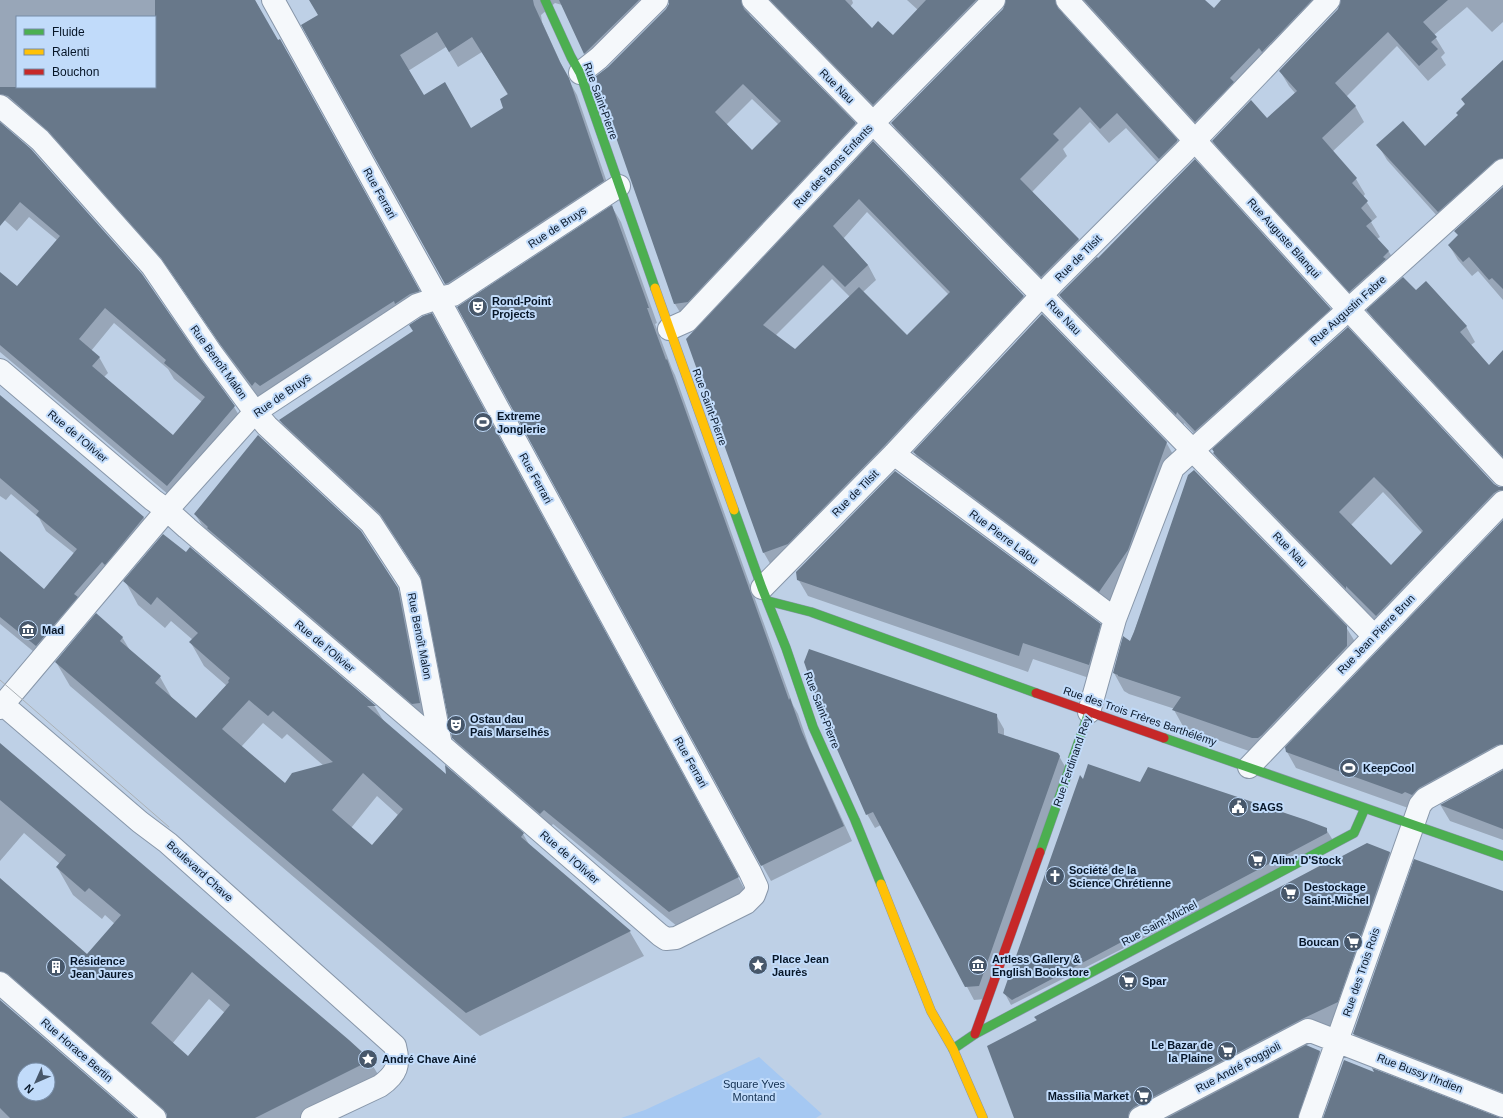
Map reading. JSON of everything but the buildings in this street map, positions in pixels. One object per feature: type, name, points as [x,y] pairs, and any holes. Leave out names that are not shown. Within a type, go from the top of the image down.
[{"type":"street","name":"Rue Ferrari","points":[[273,0],[438,298],[757,886],[754,895],[746,903],[676,938],[666,939],[647,924]]},
{"type":"street","name":"Rue Saint-Pierre","points":[[545,0],[570,57],[580,73],[669,329],[765,595],[786,648],[813,727],[855,820],[931,1011],[953,1049]]},
{"type":"street","points":[[580,73],[599,58],[657,0]]},
{"type":"street","name":"Rue Nau","points":[[753,0],[1374,636]]},
{"type":"street","name":"Rue des Bons Enfants","points":[[669,329],[687,321],[873,123],[994,0]]},
{"type":"street","name":"Rue Auguste Blanqui","points":[[1067,0],[1349,310],[1503,475]]},
{"type":"street","name":"Rue de Tilsit","points":[[765,595],[1042,295],[1195,141],[1329,0]]},
{"type":"street","name":"Rue Benoît Malon","points":[[0,106],[40,140],[152,266],[210,351],[267,426],[371,523],[410,583],[441,745]]},
{"type":"street","name":"Rue Augustin Fabre","points":[[1193,450],[1503,170]]},
{"type":"street","name":"Rue de Bruys","points":[[1,705],[168,510],[255,412],[417,305],[453,295],[619,186]]},
{"type":"street","name":"Rue de l'Olivier","points":[[0,370],[153,500],[168,510],[647,924]]},
{"type":"street","name":"Rue Ferdinand Rey","points":[[976,1034],[1089,712],[1115,620],[1173,468],[1193,450]]},
{"type":"street","name":"Rue Pierre Lalou","points":[[894,454],[1115,620]]},
{"type":"street","name":"Rue Jean Pierre Brun","points":[[1248,767],[1503,502]]},
{"type":"street","name":"Rue des Trois Frères Barthélémy","points":[[765,595],[1089,712],[1503,856]]},
{"type":"street","name":"Boulevard Chave","points":[[1,705],[140,822],[168,842],[395,1046],[398,1057],[396,1071],[389,1080],[380,1086],[312,1118]]},
{"type":"street","name":"Rue des Trois Rois","points":[[1310,1118],[1412,825],[1420,806],[1425,799],[1503,756]]},
{"type":"street","name":"Rue Saint-Michel","points":[[953,1049],[976,1034],[1354,833],[1365,808]]},
{"type":"street","name":"Rue Horace Bertin","points":[[0,983],[155,1118]]},
{"type":"street","name":"Rue André Poggioli","points":[[1140,1118],[1308,1030],[1337,1041]]},
{"type":"street","name":"Rue Bussy l'Indien","points":[[1337,1041],[1503,1106]]},
{"type":"street","points":[[953,1049],[983,1118]]},
{"type":"green space","name":"Square Yves Montand","points":[[759,1057],[822,1114],[816,1118],[621,1118],[645,1110]]},
{"type":"tram line","points":[[0,680],[169,827]]},
{"type":"traffic: fast","points":[[545,0],[580,73],[655,288]]},
{"type":"traffic: fast","points":[[734,510],[762,588],[786,648],[813,727],[855,820],[881,884]]},
{"type":"traffic: fast","points":[[768,601],[811,612],[1036,693]]},
{"type":"traffic: fast","points":[[1040,852],[1089,712]]},
{"type":"traffic: fast","points":[[1164,738],[1503,856]]},
{"type":"traffic: fast","points":[[953,1049],[975,1034],[1354,833],[1365,808]]},
{"type":"traffic: slow","points":[[655,288],[734,510]]},
{"type":"traffic: slow","points":[[881,884],[931,1011],[953,1049],[983,1118]]},
{"type":"traffic: jam","points":[[1036,693],[1164,738]]},
{"type":"traffic: jam","points":[[975,1034],[1040,852]]},
{"type":"place","name":"Rond-Point Projects","points":[[478,307]]},
{"type":"place","name":"Extreme Jonglerie","points":[[483,422]]},
{"type":"place","name":"Mad","points":[[28,630]]},
{"type":"place","name":"Ostau dau País Marselhés","points":[[456,725]]},
{"type":"place","name":"KeepCool","points":[[1349,768]]},
{"type":"place","name":"SAGS","points":[[1238,807]]},
{"type":"place","name":"Alim' D'Stock","points":[[1257,860]]},
{"type":"place","name":"Société de la Science Chrétienne","points":[[1055,876]]},
{"type":"place","name":"Destockage Saint-Michel","points":[[1290,893]]},
{"type":"place","name":"Boucan","points":[[1353,942]]},
{"type":"place","name":"Place Jean Jaurès","points":[[758,965]]},
{"type":"place","name":"Artless Gallery & English Bookstore","points":[[978,965]]},
{"type":"place","name":"Résidence Jean Jaures","points":[[56,967]]},
{"type":"place","name":"Spar","points":[[1128,981]]},
{"type":"place","name":"Le Bazar de la Plaine","points":[[1227,1051]]},
{"type":"place","name":"André Chave Ainé","points":[[368,1059]]},
{"type":"place","name":"Massilia Market","points":[[1143,1096]]}]
